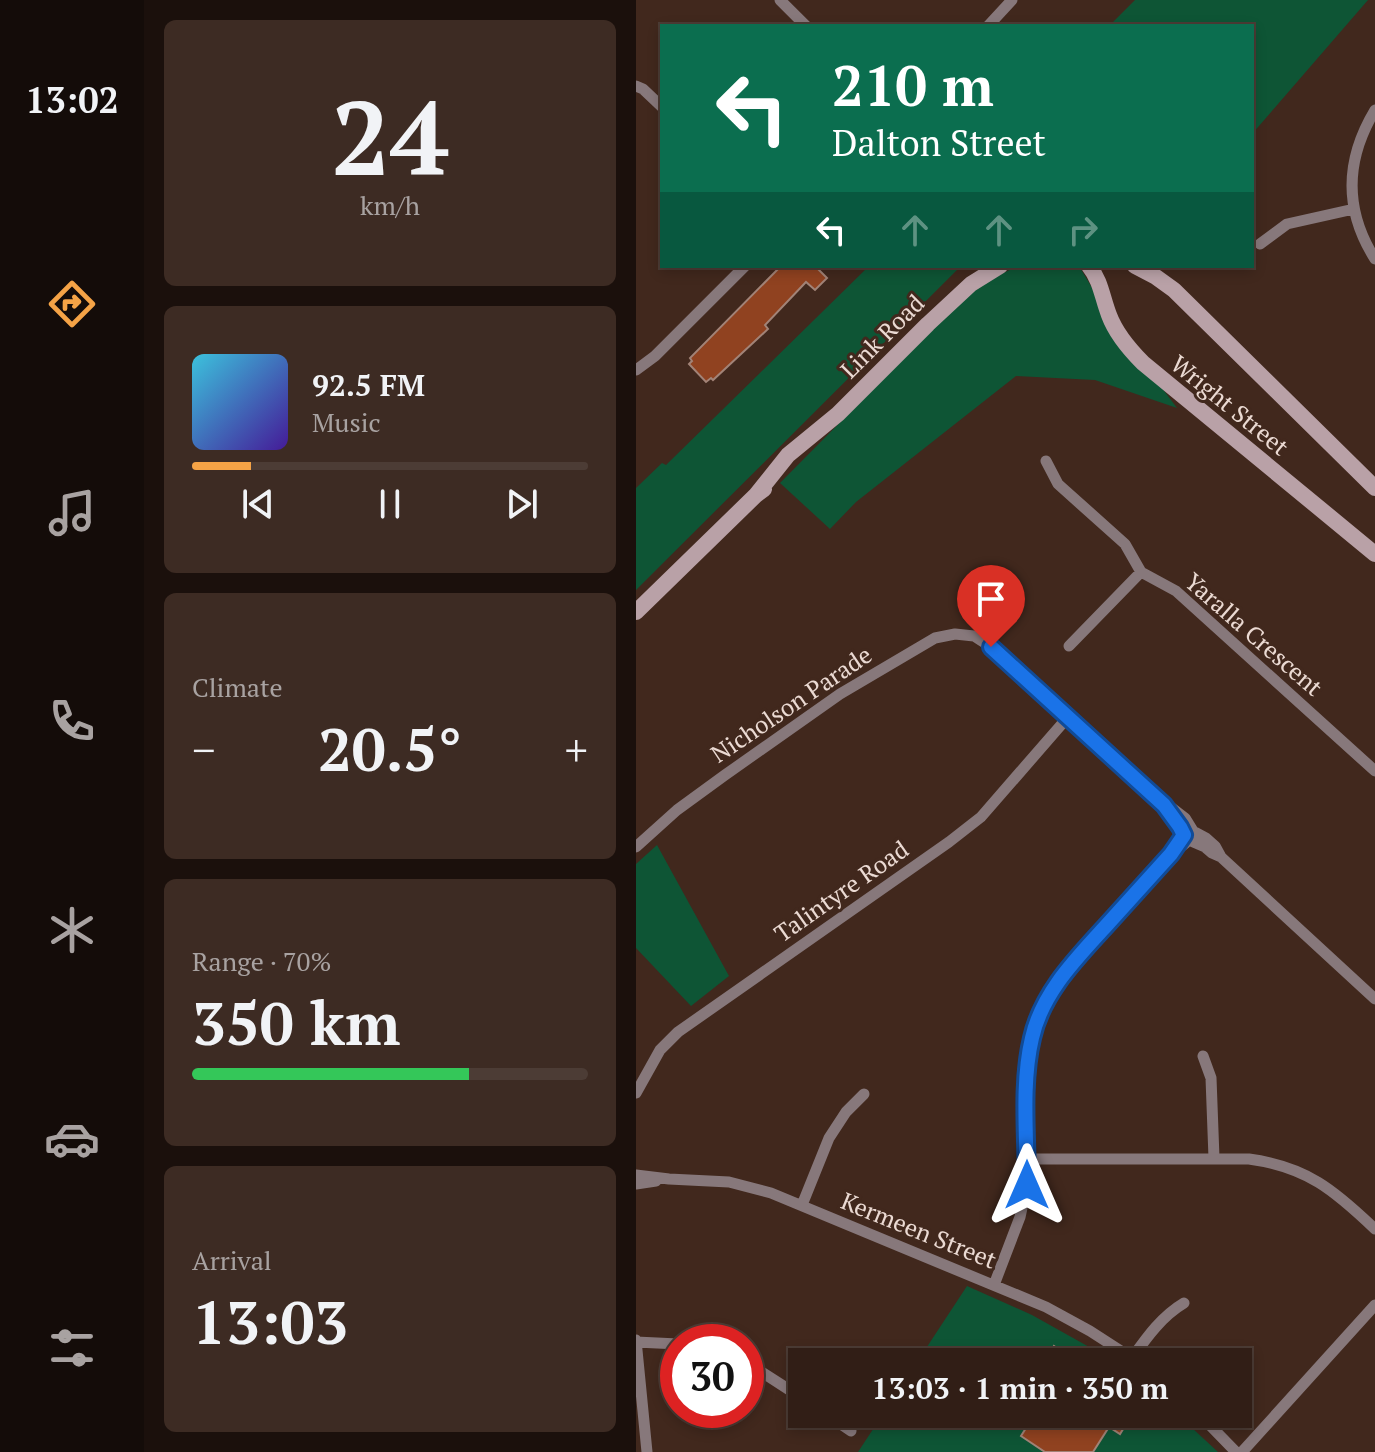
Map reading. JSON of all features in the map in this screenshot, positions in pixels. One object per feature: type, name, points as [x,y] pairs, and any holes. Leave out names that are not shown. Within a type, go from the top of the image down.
[{"type":"street","points":[[780,0],[804,24]]},
{"type":"street","points":[[990,24],[1012,0]]},
{"type":"street","points":[[636,86],[660,105]]},
{"type":"street","points":[[1375,110],[1354,158],[1352,188],[1361,234],[1375,259]]},
{"type":"street","points":[[1260,244],[1287,224],[1354,209]]},
{"type":"street","points":[[636,370],[655,356],[743,268]]},
{"type":"street","name":"Link Road","points":[[636,612],[756,495],[788,455],[838,414],[963,291],[996,268]]},
{"type":"street","name":"Wright Street","points":[[1090,268],[1099,282],[1118,333],[1136,356],[1375,554]]},
{"type":"street","name":"Wright Street","points":[[1139,268],[1174,290],[1375,488]]},
{"type":"street","points":[[1046,461],[1058,484],[1125,544],[1141,572],[1069,646]]},
{"type":"street","name":"Yaralla Crescent","points":[[1141,572],[1176,591],[1375,771]]},
{"type":"street","name":"Nicholson Parade","points":[[639,843],[713,783],[840,694],[935,638],[955,634],[974,636],[991,647],[1068,717]]},
{"type":"street","points":[[1068,717],[1164,805],[1180,827],[1221,857],[1375,999]]},
{"type":"street","name":"Talintyre Road","points":[[636,1093],[660,1050],[678,1032],[981,817],[1068,717]]},
{"type":"street","points":[[994,1285],[1020,1217],[1027,1185],[1027,1073],[1032,1035],[1040,1012],[1066,970],[1189,835]]},
{"type":"street","points":[[1203,1056],[1211,1078],[1214,1158]]},
{"type":"street","points":[[802,1205],[829,1138],[846,1112],[864,1094]]},
{"type":"street","points":[[1027,1159],[1214,1158],[1274,1162],[1328,1187],[1375,1229]]},
{"type":"street","name":"Kermeen Street","points":[[636,1175],[729,1182],[771,1193],[1046,1307],[1116,1348]]},
{"type":"street","name":"Kermeen Street","points":[[636,1184],[669,1179]]},
{"type":"street","points":[[1143,1348],[1164,1317],[1184,1303]]},
{"type":"street","points":[[1214,1428],[1239,1452],[1375,1305]]},
{"type":"street","points":[[647,1452],[639,1418],[636,1341],[660,1343]]},
{"type":"street","points":[[764,1374],[788,1389]]},
{"type":"street","points":[[847,1428],[851,1431]]},
{"type":"green space","points":[[1135,0],[1368,0],[1254,132],[1254,24],[1111,24]]},
{"type":"green space","points":[[867,268],[959,268],[636,590],[636,488],[662,463],[666,465]]},
{"type":"green space","points":[[1015,268],[1080,268],[1177,408],[1095,380],[1016,376],[856,502],[830,529],[780,483],[932,328],[966,297]]},
{"type":"green space","points":[[657,845],[729,976],[691,1006],[636,948],[636,864]]},
{"type":"green space","points":[[967,1286],[1032,1315],[1091,1348],[926,1348]]},
{"type":"green space","points":[[874,1428],[1192,1428],[1218,1452],[858,1452]]},
{"type":"building","points":[[779,268],[817,268],[827,278],[815,290],[806,282],[765,325],[768,329],[713,380],[711,378],[706,382],[689,364],[692,361],[690,358]]},
{"type":"building","points":[[1026,1428],[1108,1428],[1093,1452],[1045,1452],[1021,1436]]},
{"type":"route","points":[[991,647],[1164,805],[1184,835],[1171,854],[1066,970],[1040,1012],[1032,1035],[1027,1073],[1027,1185]]}]
